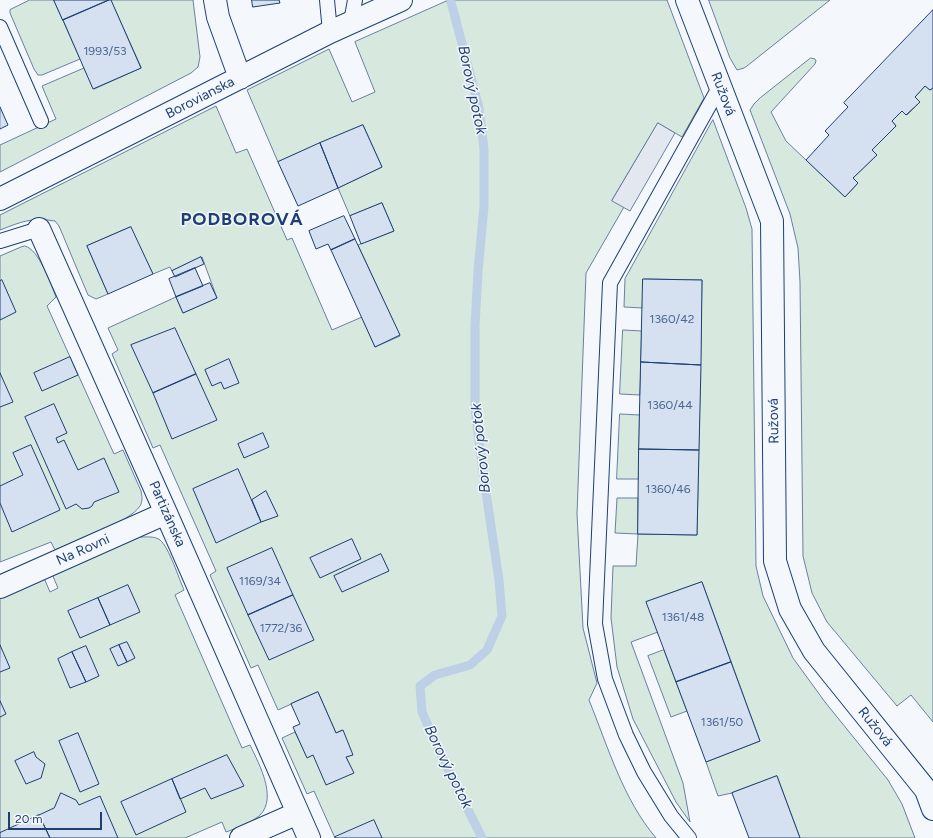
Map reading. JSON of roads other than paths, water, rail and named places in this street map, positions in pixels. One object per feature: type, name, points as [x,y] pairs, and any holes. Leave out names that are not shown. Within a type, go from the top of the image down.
[{"type":"street","points":[[215,0],[218,17],[240,78]]},
{"type":"street","name":"Borovianska","points":[[0,200],[330,32],[401,0]]},
{"type":"street","name":"Ružová","points":[[687,0],[772,221],[775,561],[790,609],[814,651],[926,790],[933,809]]},
{"type":"street","name":"Partizánska","points":[[39,229],[309,838]]},
{"type":"street","name":"Na Rovni","points":[[0,587],[166,513]]},
{"type":"street","points":[[241,838],[298,813]]},
{"type":"lane","points":[[327,0],[330,32]]},
{"type":"lane","points":[[351,22],[355,0]]},
{"type":"lane","points":[[0,27],[41,121]]},
{"type":"lane","points":[[689,838],[671,816],[644,772],[626,735],[605,679],[595,624],[595,616],[610,283],[720,86]]},
{"type":"lane","name":"Partizánska","points":[[0,241],[39,229]]},
{"type":"waterway","name":"Borový potok","points":[[451,2],[479,108],[484,149],[484,206],[475,326],[475,409],[499,580],[502,616],[487,650],[470,665],[435,675],[420,686],[422,712],[443,759],[482,838]]},
{"type":"district","name":"PODBOROVÁ","points":[[242,220]]}]
